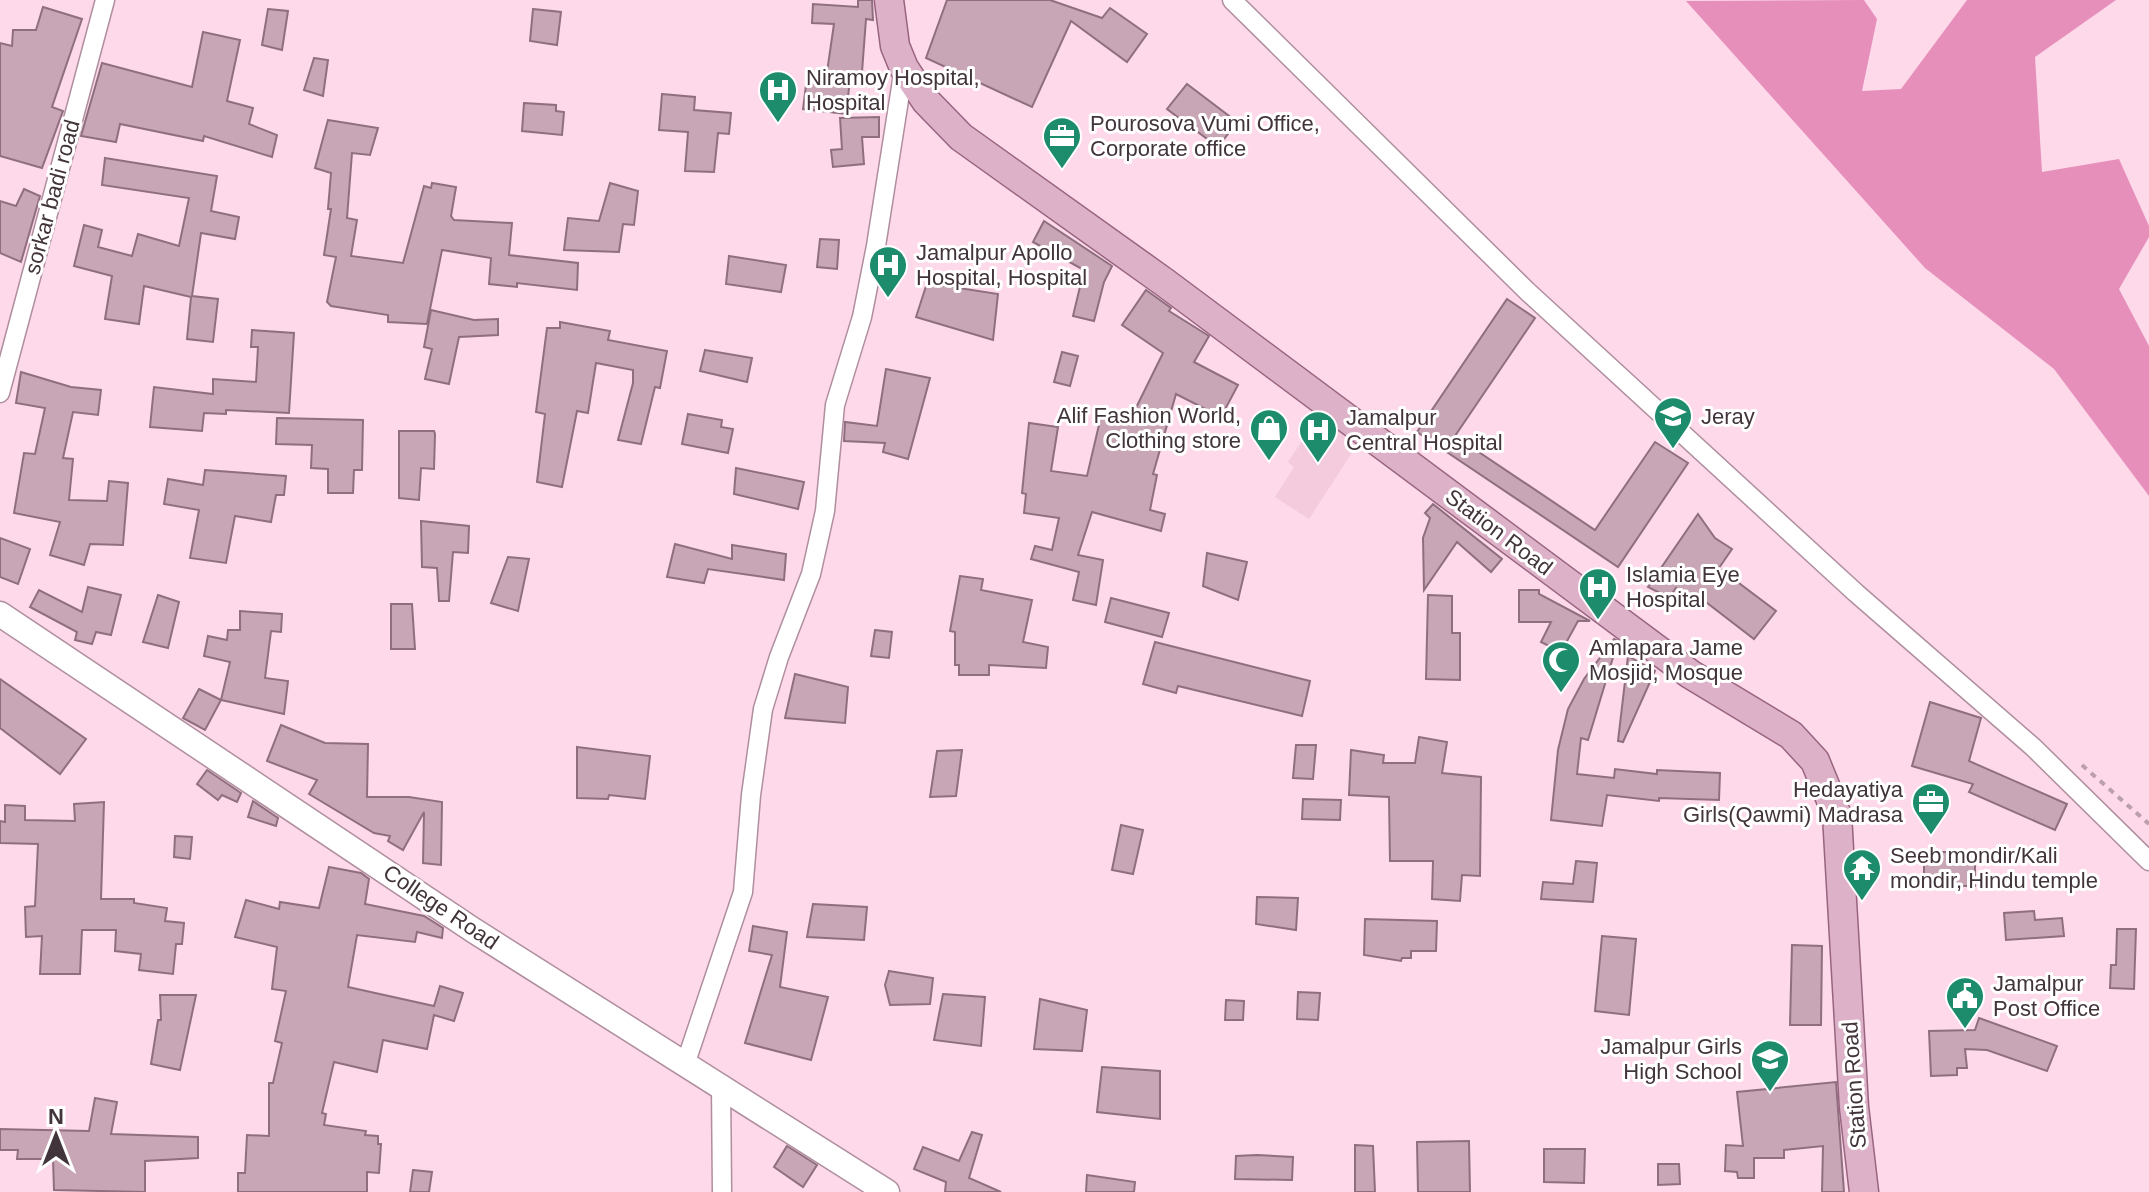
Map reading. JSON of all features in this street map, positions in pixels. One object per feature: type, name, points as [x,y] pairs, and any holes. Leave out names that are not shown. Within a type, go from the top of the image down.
[{"type":"main road","name":"Station Road","points":[[889,0],[895,46],[904,68],[926,101],[961,137],[1164,282],[1690,674],[1791,735],[1815,761],[1837,815],[1854,1107],[1864,1192]]},
{"type":"main road","name":"College Road","points":[[0,614],[473,930],[721,1084],[887,1192]]},
{"type":"street","name":"sorkar badi road","points":[[0,393],[105,0]]},
{"type":"street","points":[[1232,0],[1528,292],[1856,593],[2033,747],[2149,861]]},
{"type":"street","points":[[686,1062],[743,892],[751,795],[763,709],[811,574],[822,524],[835,405],[862,317],[904,68]]},
{"type":"street","points":[[721,1084],[722,1192]]},
{"type":"shaded area","points":[[1864,0],[1877,19],[1862,91],[1901,89],[1967,0],[2116,0],[2035,57],[2042,172],[2119,159],[2149,226],[2149,237],[2119,289],[2149,346],[2149,496],[2054,369],[1925,268],[1686,1]]},
{"type":"shaded area","name":"Jamalpur Central Hospital","points":[[1322,411],[1362,437],[1309,519],[1275,497],[1294,467],[1288,462]]},
{"type":"building","points":[[858,0],[872,0],[873,20],[866,19],[862,72],[851,71],[846,114],[803,109],[807,77],[826,79],[834,24],[812,23],[813,4],[858,7]]},
{"type":"building","points":[[947,0],[1050,0],[1102,18],[1110,8],[1147,34],[1127,62],[1071,21],[1032,107],[926,58]]},
{"type":"building","points":[[43,7],[82,19],[52,107],[63,111],[42,168],[0,156],[0,43],[12,46],[13,30],[36,30]]},
{"type":"building","points":[[268,9],[288,11],[282,50],[262,45]]},
{"type":"building","points":[[533,9],[561,12],[557,45],[530,41]]},
{"type":"building","points":[[203,32],[240,40],[227,101],[253,108],[249,124],[277,135],[272,157],[204,136],[203,141],[120,124],[116,142],[81,136],[102,63],[192,87]]},
{"type":"building","points":[[314,58],[328,60],[323,96],[304,90]]},
{"type":"building","points":[[1187,84],[1237,122],[1218,147],[1167,109]]},
{"type":"building","points":[[662,94],[695,97],[694,110],[731,113],[729,134],[718,133],[714,172],[685,171],[688,132],[659,130]]},
{"type":"building","points":[[524,103],[556,105],[556,111],[564,112],[562,135],[522,131]]},
{"type":"building","points":[[879,117],[879,137],[862,137],[864,164],[833,167],[831,150],[842,149],[840,118]]},
{"type":"building","points":[[328,120],[378,128],[370,155],[352,153],[347,218],[357,220],[351,256],[403,263],[424,186],[431,188],[432,183],[456,187],[451,216],[454,220],[512,223],[509,255],[578,263],[577,290],[517,283],[517,287],[489,284],[491,258],[442,250],[427,324],[388,322],[388,315],[331,306],[327,302],[336,257],[324,255],[331,209],[328,209],[331,173],[315,168]]},
{"type":"building","points":[[105,158],[217,176],[211,211],[239,217],[235,239],[201,233],[192,296],[218,299],[213,342],[187,339],[191,297],[144,286],[139,324],[105,319],[112,276],[74,266],[84,225],[102,230],[98,247],[132,256],[138,234],[179,246],[189,198],[102,185]]},
{"type":"building","points":[[610,183],[638,191],[634,225],[623,224],[619,252],[564,250],[568,218],[599,221]]},
{"type":"building","points":[[24,189],[40,196],[21,262],[0,253],[0,201],[16,206]]},
{"type":"building","points":[[1044,221],[1112,266],[1104,282],[1094,321],[1073,316],[1084,270],[1033,242]]},
{"type":"building","points":[[820,239],[839,240],[837,269],[817,267]]},
{"type":"building","points":[[729,256],[786,265],[781,292],[726,284]]},
{"type":"building","points":[[927,283],[998,294],[993,340],[916,317]]},
{"type":"building","points":[[1146,290],[1171,308],[1169,311],[1209,336],[1194,362],[1238,385],[1221,417],[1176,394],[1153,474],[1157,475],[1150,510],[1165,514],[1161,531],[1092,512],[1078,555],[1103,560],[1096,605],[1073,600],[1079,572],[1031,559],[1035,546],[1052,550],[1059,518],[1024,513],[1026,494],[1022,493],[1029,423],[1058,427],[1051,471],[1087,476],[1102,412],[1130,420],[1163,353],[1122,325]]},
{"type":"building","points":[[1507,299],[1535,318],[1455,436],[1595,530],[1655,442],[1688,463],[1618,567],[1417,432]]},
{"type":"building","points":[[431,310],[474,320],[498,319],[498,335],[459,337],[449,384],[425,379],[432,349],[424,347]]},
{"type":"building","points":[[560,322],[610,331],[608,340],[667,351],[660,388],[655,387],[641,444],[618,440],[633,383],[633,370],[596,363],[588,413],[577,411],[562,487],[537,482],[545,414],[536,412],[547,328],[560,328]]},
{"type":"building","points":[[252,330],[294,333],[289,413],[226,410],[226,414],[204,413],[202,431],[150,427],[154,387],[213,394],[213,379],[256,382],[258,347],[251,347]]},
{"type":"building","points":[[705,350],[752,358],[747,382],[700,371]]},
{"type":"building","points":[[1062,352],[1078,356],[1070,386],[1054,382]]},
{"type":"building","points":[[886,369],[930,378],[908,459],[883,452],[885,443],[844,441],[845,422],[877,426]]},
{"type":"building","points":[[21,372],[71,387],[101,390],[98,415],[73,412],[63,458],[73,459],[69,500],[107,501],[109,481],[128,483],[123,545],[90,544],[84,565],[50,555],[60,522],[14,513],[24,453],[35,454],[45,408],[16,403]]},
{"type":"building","points":[[688,414],[722,420],[721,427],[733,429],[728,453],[682,444]]},
{"type":"building","points":[[277,418],[363,420],[362,470],[354,470],[353,493],[328,493],[328,469],[311,468],[312,445],[276,444]]},
{"type":"building","points":[[399,431],[434,431],[435,434],[434,469],[421,468],[419,500],[399,498]]},
{"type":"building","points":[[736,468],[804,482],[798,509],[734,494]]},
{"type":"building","points":[[205,470],[286,476],[284,495],[276,495],[271,522],[235,516],[226,563],[190,558],[199,510],[164,504],[168,479],[203,485]]},
{"type":"building","points":[[1433,504],[1502,559],[1491,572],[1457,542],[1424,590],[1423,538],[1430,518],[1425,513]]},
{"type":"building","points":[[1698,514],[1715,538],[1732,549],[1719,568],[1776,611],[1754,639],[1698,596],[1695,601],[1676,588],[1669,598],[1648,587]]},
{"type":"building","points":[[421,521],[469,526],[468,553],[453,552],[449,601],[439,601],[437,568],[422,567]]},
{"type":"building","points":[[0,538],[30,549],[18,584],[0,577]]},
{"type":"building","points":[[675,544],[732,559],[732,545],[786,554],[784,580],[708,569],[704,583],[667,577]]},
{"type":"building","points":[[1207,553],[1247,562],[1238,600],[1203,586]]},
{"type":"building","points":[[508,557],[529,559],[518,611],[491,603]]},
{"type":"building","points":[[960,576],[983,579],[981,590],[1032,600],[1023,642],[1048,647],[1046,668],[989,665],[989,675],[959,675],[959,665],[955,665],[955,632],[950,631]]},
{"type":"building","points":[[88,587],[121,595],[111,635],[96,632],[92,644],[75,640],[77,632],[30,607],[39,590],[82,612]]},
{"type":"building","points":[[1519,590],[1539,590],[1539,594],[1590,621],[1578,621],[1561,652],[1541,642],[1551,622],[1519,622]]},
{"type":"building","points":[[158,595],[179,602],[168,648],[143,642]]},
{"type":"building","points":[[1428,595],[1452,596],[1452,633],[1460,633],[1460,680],[1426,679]]},
{"type":"building","points":[[1111,598],[1169,613],[1162,637],[1105,622]]},
{"type":"building","points":[[391,604],[412,604],[415,649],[391,649]]},
{"type":"building","points":[[240,611],[282,614],[281,632],[271,631],[265,678],[288,681],[284,714],[221,700],[230,662],[204,656],[208,636],[227,640],[228,630],[240,630]]},
{"type":"building","points":[[875,630],[892,632],[889,658],[871,656]]},
{"type":"building","points":[[1614,639],[1618,641],[1588,740],[1581,738],[1577,774],[1614,778],[1615,769],[1657,774],[1657,770],[1720,773],[1719,800],[1659,798],[1659,801],[1607,795],[1602,826],[1551,820],[1558,750],[1568,709],[1584,679]]},
{"type":"building","points":[[1155,642],[1310,681],[1302,716],[1178,686],[1176,693],[1143,684]]},
{"type":"building","points":[[1628,656],[1655,671],[1623,742],[1618,741]]},
{"type":"building","points":[[795,674],[848,687],[845,723],[785,718]]},
{"type":"building","points":[[0,679],[86,739],[60,774],[0,728]]},
{"type":"building","points":[[199,689],[221,700],[205,730],[183,718]]},
{"type":"building","points":[[1930,702],[1981,718],[1969,761],[2067,804],[2055,830],[1969,792],[1973,784],[1912,766]]},
{"type":"building","points":[[281,725],[325,743],[368,744],[367,797],[409,797],[442,802],[441,865],[423,863],[424,812],[403,850],[388,841],[390,836],[374,833],[309,794],[317,780],[267,761]]},
{"type":"building","points":[[1419,737],[1447,742],[1442,773],[1481,777],[1480,876],[1462,875],[1460,901],[1432,899],[1433,861],[1390,861],[1389,797],[1349,795],[1351,750],[1384,755],[1383,763],[1415,763]]},
{"type":"building","points":[[1296,745],[1316,745],[1313,779],[1293,778]]},
{"type":"building","points":[[577,747],[650,756],[645,799],[609,795],[608,799],[577,798]]},
{"type":"building","points":[[962,750],[956,796],[930,797],[937,751]]},
{"type":"building","points":[[207,770],[241,793],[237,802],[222,795],[218,800],[197,784]]},
{"type":"building","points":[[1303,799],[1341,800],[1340,820],[1302,819]]},
{"type":"building","points":[[253,801],[278,818],[276,826],[248,817]]},
{"type":"building","points":[[104,802],[101,899],[134,899],[134,903],[167,908],[165,921],[184,923],[182,944],[176,944],[173,974],[139,970],[141,954],[115,951],[116,930],[82,930],[80,974],[40,974],[42,936],[26,937],[25,907],[35,906],[38,844],[0,843],[0,821],[5,822],[5,805],[25,806],[25,820],[75,821],[74,804]]},
{"type":"building","points":[[1121,825],[1143,830],[1133,874],[1112,870]]},
{"type":"building","points":[[175,836],[192,837],[190,859],[174,857]]},
{"type":"building","points":[[1924,852],[1975,852],[1975,886],[1924,886]]},
{"type":"building","points":[[1576,861],[1597,863],[1593,902],[1541,899],[1543,882],[1573,884]]},
{"type":"building","points":[[329,867],[361,873],[369,879],[365,904],[424,916],[443,928],[442,938],[417,932],[415,942],[357,935],[348,987],[434,1006],[440,986],[463,993],[454,1021],[434,1015],[427,1049],[383,1040],[377,1072],[334,1062],[322,1113],[326,1114],[324,1125],[366,1131],[365,1135],[378,1136],[378,1144],[381,1144],[379,1173],[367,1172],[367,1192],[238,1192],[238,1173],[245,1173],[247,1135],[269,1136],[269,1083],[273,1083],[282,1043],[275,1041],[286,991],[272,989],[277,947],[235,937],[246,900],[279,909],[280,902],[319,908]]},
{"type":"building","points":[[1257,897],[1298,898],[1296,930],[1256,924]]},
{"type":"building","points":[[813,904],[867,907],[864,940],[807,937]]},
{"type":"building","points":[[2034,911],[2035,920],[2062,918],[2064,936],[2006,940],[2004,913]]},
{"type":"building","points":[[1365,919],[1437,921],[1436,951],[1411,951],[1411,958],[1402,958],[1401,961],[1364,955]]},
{"type":"building","points":[[753,926],[787,932],[780,987],[828,997],[811,1060],[745,1043],[772,955],[749,951]]},
{"type":"building","points":[[2117,929],[2136,929],[2134,989],[2110,988],[2111,965],[2116,965]]},
{"type":"building","points":[[1602,936],[1636,939],[1629,1015],[1595,1011]]},
{"type":"building","points":[[1792,945],[1822,946],[1821,1025],[1790,1025]]},
{"type":"building","points":[[889,971],[933,978],[930,1004],[890,1005],[885,985]]},
{"type":"building","points":[[1298,992],[1320,993],[1318,1020],[1297,1019]]},
{"type":"building","points":[[943,994],[985,997],[981,1046],[934,1040]]},
{"type":"building","points":[[160,995],[196,995],[180,1070],[151,1064],[158,1020],[161,1020]]},
{"type":"building","points":[[1040,999],[1087,1010],[1082,1051],[1034,1049]]},
{"type":"building","points":[[1226,1000],[1244,1001],[1243,1020],[1225,1020]]},
{"type":"building","points":[[1979,1018],[2057,1046],[2047,1071],[1987,1050],[1965,1049],[1967,1068],[1957,1068],[1957,1075],[1931,1076],[1929,1031],[1975,1030]]},
{"type":"building","points":[[1102,1067],[1160,1071],[1160,1119],[1097,1112]]},
{"type":"building","points":[[1836,1082],[1844,1192],[1822,1192],[1823,1146],[1784,1150],[1784,1158],[1754,1158],[1754,1178],[1738,1178],[1737,1172],[1725,1171],[1726,1145],[1743,1146],[1737,1092]]},
{"type":"building","points":[[95,1098],[117,1102],[111,1134],[198,1137],[198,1158],[145,1161],[145,1192],[54,1190],[53,1159],[17,1159],[18,1150],[0,1150],[0,1129],[89,1131]]},
{"type":"building","points":[[972,1132],[982,1135],[969,1178],[1001,1192],[945,1192],[946,1182],[914,1169],[923,1147],[959,1161]]},
{"type":"building","points":[[1469,1141],[1470,1192],[1418,1192],[1417,1142]]},
{"type":"building","points":[[1355,1145],[1373,1146],[1375,1192],[1355,1192]]},
{"type":"building","points":[[787,1146],[817,1165],[803,1187],[774,1167]]},
{"type":"building","points":[[1544,1149],[1585,1149],[1584,1183],[1544,1182]]},
{"type":"building","points":[[1236,1156],[1293,1157],[1292,1180],[1235,1179]]},
{"type":"building","points":[[1658,1164],[1679,1164],[1680,1184],[1658,1185]]},
{"type":"building","points":[[413,1170],[432,1172],[429,1192],[410,1192]]},
{"type":"building","points":[[1087,1175],[1135,1182],[1134,1192],[1086,1192]]},
{"type":"place","name":"Niramoy Hospital, Hospital","points":[[778,124]]},
{"type":"place","name":"Pourosova Vumi Office, Corporate office","points":[[1062,170]]},
{"type":"place","name":"Jamalpur Apollo Hospital, Hospital","points":[[888,299]]},
{"type":"place","name":"Jeray","points":[[1673,450]]},
{"type":"place","name":"Alif Fashion World, Clothing store","points":[[1269,462]]},
{"type":"place","name":"Jamalpur Central Hospital","points":[[1318,464]]},
{"type":"place","name":"Islamia Eye Hospital","points":[[1598,621]]},
{"type":"place","name":"Amlapara Jame Mosjid, Mosque","points":[[1561,694]]},
{"type":"place","name":"Hedayatiya Girls(Qawmi) Madrasa","points":[[1931,836]]},
{"type":"place","name":"Seeb mondir/Kali mondir, Hindu temple","points":[[1862,902]]},
{"type":"place","name":"Jamalpur Post Office","points":[[1965,1030]]},
{"type":"place","name":"Jamalpur Girls High School","points":[[1770,1093]]}]
